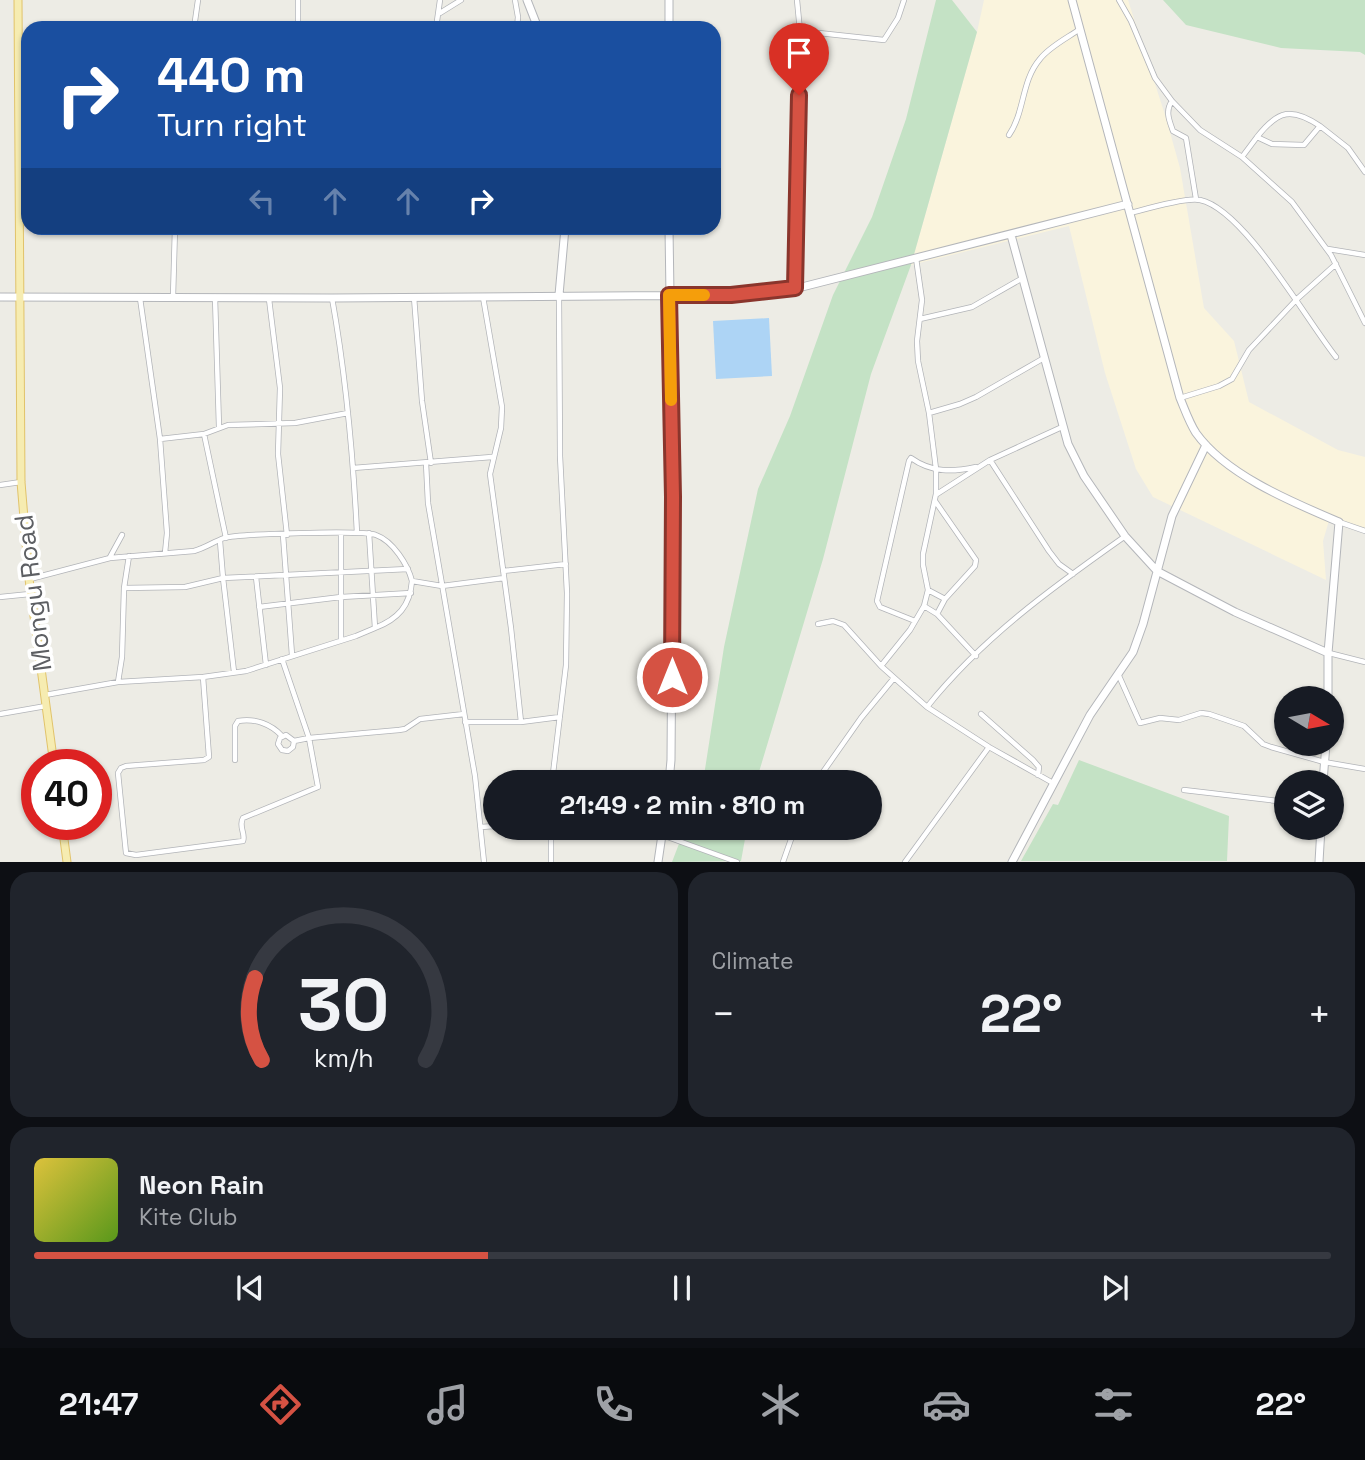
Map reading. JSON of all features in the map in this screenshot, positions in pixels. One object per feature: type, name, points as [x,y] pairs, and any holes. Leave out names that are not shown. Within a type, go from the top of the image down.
[{"type":"main road","name":"Mongu Road","points":[[18,0],[21,482],[29,579],[52,749]]},
{"type":"main road","points":[[527,0],[535,21]]},
{"type":"main road","points":[[669,0],[669,21]]},
{"type":"main road","points":[[1072,0],[1180,398],[1189,422],[1206,445],[1256,482],[1339,522],[1328,653],[1328,686]]},
{"type":"main road","points":[[0,297],[731,295],[795,288],[868,272],[1128,204]]},
{"type":"main road","points":[[559,295],[564,235]]},
{"type":"main road","points":[[669,235],[673,511],[670,770]]},
{"type":"main road","points":[[1011,235],[1062,427],[1084,477],[1125,536],[1157,571],[1245,617],[1328,653]]},
{"type":"main road","points":[[1012,862],[1090,715],[1133,652],[1172,516],[1206,445]]},
{"type":"main road","points":[[1324,770],[1325,756]]},
{"type":"main road","points":[[64,840],[67,862]]},
{"type":"main road","points":[[658,862],[662,840]]},
{"type":"main road","points":[[1319,862],[1320,840]]},
{"type":"street","points":[[195,21],[198,0]]},
{"type":"street","points":[[298,0],[298,21]]},
{"type":"street","points":[[437,21],[440,0]]},
{"type":"street","points":[[439,13],[461,0]]},
{"type":"street","points":[[515,0],[518,21]]},
{"type":"street","points":[[795,288],[800,31],[797,0]]},
{"type":"street","points":[[800,31],[884,40],[898,18],[904,0]]},
{"type":"street","points":[[1119,0],[1131,21],[1150,70],[1172,101],[1200,130],[1242,157],[1292,202],[1327,248],[1365,323]]},
{"type":"street","points":[[1009,135],[1018,120],[1030,77],[1040,59],[1080,29]]},
{"type":"street","points":[[1172,101],[1168,116],[1174,131],[1186,138],[1196,199]]},
{"type":"street","points":[[1242,157],[1273,120],[1287,113],[1301,115],[1320,126],[1348,148],[1365,172]]},
{"type":"street","points":[[1257,137],[1272,144],[1304,145],[1320,126]]},
{"type":"street","points":[[1131,213],[1196,199],[1216,206],[1246,235],[1297,299],[1336,357]]},
{"type":"street","points":[[173,298],[175,235]]},
{"type":"street","points":[[1327,248],[1365,255]]},
{"type":"street","points":[[881,666],[924,606],[928,590],[923,554],[936,497],[936,470],[929,413],[918,361],[922,291],[916,258]]},
{"type":"street","points":[[1180,398],[1211,389],[1232,379],[1249,350],[1297,299],[1336,264]]},
{"type":"street","points":[[920,319],[972,307],[1021,279]]},
{"type":"street","points":[[553,770],[566,665],[559,295]]},
{"type":"street","points":[[483,296],[502,407],[501,428],[492,457],[491,474],[521,722]]},
{"type":"street","points":[[215,297],[219,427]]},
{"type":"street","points":[[414,297],[429,463],[428,503],[478,799],[484,862]]},
{"type":"street","points":[[140,298],[160,439],[167,533],[165,553]]},
{"type":"street","points":[[269,298],[280,388],[279,468],[292,655]]},
{"type":"street","points":[[332,298],[342,355],[354,468],[357,533]]},
{"type":"street","points":[[929,413],[976,397],[1044,358]]},
{"type":"street","points":[[160,439],[204,434],[219,427],[311,421],[348,413]]},
{"type":"street","points":[[936,497],[976,467],[1062,427]]},
{"type":"street","points":[[204,434],[226,538]]},
{"type":"street","points":[[354,468],[492,457]]},
{"type":"street","points":[[915,621],[880,607],[877,601],[909,458],[936,470],[955,471],[976,467]]},
{"type":"street","points":[[990,460],[1049,551],[1059,564],[1073,574]]},
{"type":"street","points":[[0,485],[21,482]]},
{"type":"street","points":[[936,497],[976,560],[971,571],[945,599],[937,614]]},
{"type":"street","points":[[1339,522],[1365,531]]},
{"type":"street","points":[[341,533],[341,640]]},
{"type":"street","points":[[369,533],[375,628]]},
{"type":"street","points":[[29,579],[110,558],[194,551],[226,538],[369,533],[383,538],[409,569],[412,581],[411,593],[400,614],[389,622],[265,665],[203,677],[118,682],[45,695]]},
{"type":"street","points":[[110,558],[122,535]]},
{"type":"street","points":[[927,707],[949,680],[1011,620],[1125,536]]},
{"type":"street","points":[[219,541],[234,672]]},
{"type":"street","points":[[118,682],[122,657],[124,587],[130,556]]},
{"type":"street","points":[[503,571],[566,564]]},
{"type":"street","points":[[124,587],[185,587],[223,578],[409,569]]},
{"type":"street","points":[[257,577],[265,665]]},
{"type":"street","points":[[412,581],[442,586],[504,578]]},
{"type":"street","points":[[928,590],[945,599]]},
{"type":"street","points":[[259,607],[341,597],[411,593]]},
{"type":"street","points":[[0,597],[31,594]]},
{"type":"street","points":[[924,606],[937,614],[976,656]]},
{"type":"street","points":[[818,624],[839,621],[881,666],[927,707],[989,747],[1054,783]]},
{"type":"street","points":[[1328,653],[1365,662]]},
{"type":"street","points":[[203,677],[209,757],[204,760],[127,766],[121,768],[118,773],[126,853],[136,855],[243,841],[243,818],[318,787],[309,738],[282,659]]},
{"type":"street","points":[[1119,676],[1140,723],[1209,714],[1244,726],[1267,745],[1324,762],[1365,769]]},
{"type":"street","points":[[824,770],[861,718],[894,678]]},
{"type":"street","points":[[0,714],[46,706]]},
{"type":"street","points":[[294,741],[399,730],[420,719],[464,714]]},
{"type":"street","points":[[981,714],[1033,760],[1039,767],[1038,775]]},
{"type":"street","points":[[465,722],[521,722],[560,717]]},
{"type":"street","points":[[235,760],[235,726],[239,721],[251,720],[269,725],[282,736],[289,736],[294,741]]},
{"type":"street","points":[[282,736],[278,744],[282,750],[291,750],[294,741]]},
{"type":"street","points":[[905,862],[989,747]]},
{"type":"street","points":[[1185,790],[1274,801]]},
{"type":"street","points":[[551,840],[551,862]]},
{"type":"street","points":[[684,840],[737,862]]},
{"type":"street","points":[[783,862],[791,840]]},
{"type":"shaded area","points":[[984,0],[1128,0],[1180,168],[1204,308],[1234,341],[1249,402],[1338,450],[1365,457],[1365,531],[1330,517],[1323,541],[1326,580],[1153,497],[1136,469],[1105,373],[1069,226],[911,265]]},
{"type":"green space","points":[[936,0],[952,0],[977,32],[911,265],[871,374],[823,559],[760,770],[705,770],[724,647],[758,489],[790,416],[833,295],[872,217],[906,119]]},
{"type":"green space","points":[[1163,0],[1365,0],[1365,55],[1360,52],[1281,48],[1186,25]]},
{"type":"green space","points":[[1079,760],[1229,816],[1227,861],[1021,861],[1053,804],[1058,805]]},
{"type":"green space","points":[[680,840],[745,840],[741,861],[672,862]]},
{"type":"water","points":[[769,318],[772,376],[716,379],[713,321]]},
{"type":"slow traffic","points":[[671,400],[669,295],[704,295]]},
{"type":"route","points":[[672,677],[673,497],[669,295],[731,295],[795,288],[799,95]]}]
